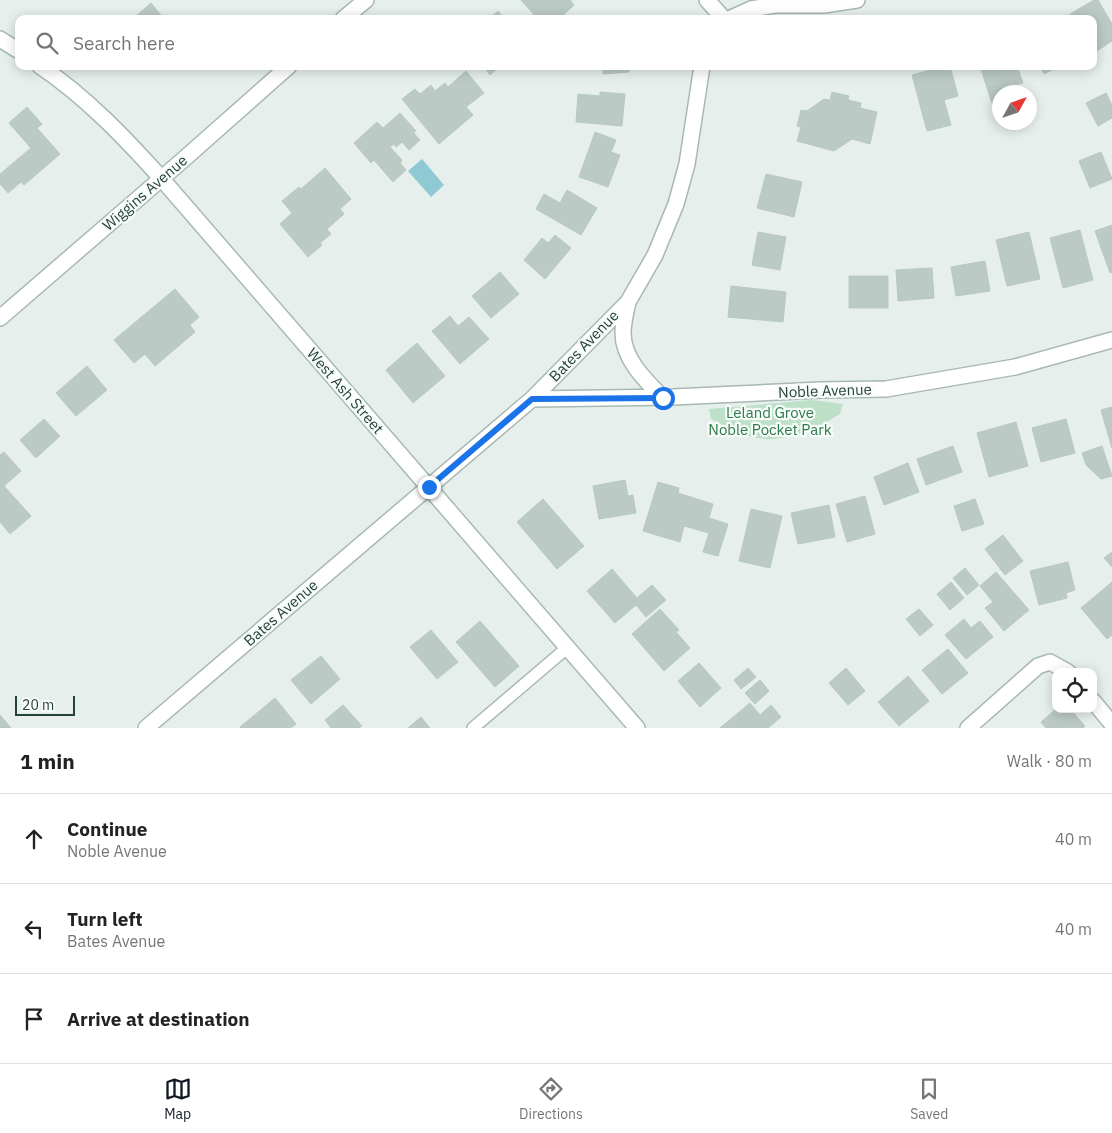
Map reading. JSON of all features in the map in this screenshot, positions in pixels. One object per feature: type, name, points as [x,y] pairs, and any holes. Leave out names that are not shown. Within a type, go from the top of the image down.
[{"type":"street","points":[[348,15],[366,0]]},
{"type":"street","points":[[707,0],[720,15]]},
{"type":"street","points":[[738,15],[751,9],[775,5],[824,5],[857,0]]},
{"type":"street","points":[[0,39],[15,49]]},
{"type":"street","name":"West Ash Street","points":[[45,70],[100,114],[161,178],[638,728]]},
{"type":"street","name":"Wiggins Avenue","points":[[0,318],[284,70]]},
{"type":"street","name":"Bates Avenue","points":[[146,728],[532,399],[628,302],[655,255],[676,204],[687,164],[701,70]]},
{"type":"street","points":[[628,302],[623,333],[626,351],[640,375],[663,398]]},
{"type":"street","name":"Noble Avenue","points":[[532,399],[663,398],[821,390],[886,390],[1015,367],[1112,340]]},
{"type":"street","points":[[968,728],[1038,666],[1050,662],[1061,668]]},
{"type":"street","points":[[1097,706],[1112,724]]},
{"type":"lane","points":[[474,728],[568,647]]},
{"type":"green space","name":"Leland Grove Noble Pocket Park","points":[[812,400],[843,404],[840,414],[805,432],[790,437],[772,439],[751,437],[731,429],[711,419],[709,409]]},
{"type":"water","points":[[422,159],[444,185],[431,197],[408,171]]},
{"type":"building","points":[[521,0],[570,0],[574,5],[563,15],[534,15]]},
{"type":"building","points":[[1094,0],[1098,0],[1112,24],[1112,41],[1097,51],[1097,15],[1070,14]]},
{"type":"building","points":[[151,3],[161,15],[138,15]]},
{"type":"building","points":[[486,70],[496,70],[490,75]]},
{"type":"building","points":[[603,70],[629,70],[629,72],[603,74]]},
{"type":"building","points":[[930,70],[951,70],[958,96],[944,100],[951,125],[927,131],[912,75]]},
{"type":"building","points":[[981,70],[1018,70],[1023,83],[1016,85],[992,85],[992,103]]},
{"type":"building","points":[[1042,70],[1052,70],[1044,74]]},
{"type":"building","points":[[466,71],[484,93],[466,107],[473,115],[439,144],[402,99],[415,89],[420,94],[431,85],[435,91],[445,83],[448,87]]},
{"type":"building","points":[[600,92],[625,94],[622,126],[576,122],[578,94],[600,96]]},
{"type":"building","points":[[832,92],[849,96],[848,100],[861,103],[860,108],[877,112],[870,144],[852,139],[834,151],[797,141],[801,127],[797,126],[801,110],[807,111],[824,99],[830,100]]},
{"type":"building","points":[[1106,93],[1112,105],[1112,118],[1098,126],[1086,103]]},
{"type":"building","points":[[27,107],[42,124],[37,128],[60,154],[24,185],[21,182],[8,193],[0,184],[0,174],[31,148],[9,123]]},
{"type":"building","points":[[400,113],[416,131],[413,132],[420,140],[409,150],[402,142],[396,147],[394,144],[390,147],[402,160],[400,163],[406,170],[393,182],[374,160],[371,163],[354,143],[377,122],[383,128]]},
{"type":"building","points":[[595,132],[616,140],[611,152],[620,155],[608,187],[579,177]]},
{"type":"building","points":[[1101,152],[1112,179],[1090,188],[1079,161]]},
{"type":"building","points":[[325,168],[351,199],[340,209],[344,214],[327,229],[331,234],[308,257],[280,224],[292,213],[282,201],[299,187],[301,189]]},
{"type":"building","points":[[766,174],[802,182],[794,217],[757,208]]},
{"type":"building","points":[[567,190],[597,208],[581,235],[536,209],[544,194],[560,203]]},
{"type":"building","points":[[1112,225],[1112,272],[1110,273],[1095,231]]},
{"type":"building","points":[[1080,230],[1093,280],[1063,288],[1050,238]]},
{"type":"building","points":[[758,232],[786,237],[780,270],[752,265]]},
{"type":"building","points":[[1029,232],[1040,279],[1007,286],[996,240]]},
{"type":"building","points":[[555,235],[571,248],[545,279],[524,260],[542,238],[548,243]]},
{"type":"building","points":[[985,261],[990,291],[956,296],[951,267]]},
{"type":"building","points":[[932,268],[934,298],[898,301],[896,270]]},
{"type":"building","points":[[500,272],[519,294],[491,318],[472,296]]},
{"type":"building","points":[[849,276],[888,276],[888,308],[849,308]]},
{"type":"building","points":[[731,286],[786,292],[783,322],[728,317]]},
{"type":"building","points":[[175,289],[199,317],[190,325],[195,332],[155,366],[145,354],[134,363],[114,340]]},
{"type":"building","points":[[450,316],[458,326],[469,317],[489,339],[460,364],[432,331]]},
{"type":"building","points":[[417,343],[445,376],[413,403],[386,370]]},
{"type":"building","points":[[87,366],[107,390],[76,416],[56,393]]},
{"type":"building","points":[[1112,407],[1112,448],[1101,410]]},
{"type":"building","points":[[44,419],[60,436],[36,458],[20,440]]},
{"type":"building","points":[[1066,419],[1075,453],[1041,462],[1032,428]]},
{"type":"building","points":[[1016,422],[1028,466],[989,477],[977,433]]},
{"type":"building","points":[[953,446],[962,472],[926,485],[917,459]]},
{"type":"building","points":[[1102,446],[1112,476],[1101,479],[1086,465],[1082,453]]},
{"type":"building","points":[[4,452],[21,471],[4,486],[31,516],[10,534],[0,522],[0,455]]},
{"type":"building","points":[[908,463],[919,492],[884,505],[874,477]]},
{"type":"building","points":[[625,480],[628,496],[633,495],[636,513],[599,519],[593,486]]},
{"type":"building","points":[[658,482],[679,488],[678,493],[713,504],[709,518],[728,524],[718,556],[703,552],[709,533],[684,526],[680,542],[643,531]]},
{"type":"building","points":[[865,496],[875,534],[847,542],[836,504]]},
{"type":"building","points":[[543,499],[584,546],[557,569],[517,522]]},
{"type":"building","points":[[975,499],[984,524],[962,531],[954,506]]},
{"type":"building","points":[[829,505],[835,537],[798,544],[791,513]]},
{"type":"building","points":[[751,509],[782,516],[770,568],[739,561]]},
{"type":"building","points":[[1003,535],[1023,561],[1005,575],[985,549]]},
{"type":"building","points":[[1112,552],[1112,567],[1104,558]]},
{"type":"building","points":[[1068,562],[1075,590],[1066,593],[1067,598],[1039,605],[1030,571]]},
{"type":"building","points":[[965,568],[979,585],[967,595],[953,578]]},
{"type":"building","points":[[612,569],[637,598],[652,585],[666,600],[646,617],[636,605],[615,623],[587,591]]},
{"type":"building","points":[[996,572],[1029,610],[1004,631],[985,608],[993,602],[980,586]]},
{"type":"building","points":[[951,582],[964,598],[950,610],[937,594]]},
{"type":"building","points":[[1112,582],[1112,635],[1107,639],[1081,608]]},
{"type":"building","points":[[660,609],[679,630],[676,632],[690,648],[664,671],[632,634]]},
{"type":"building","points":[[919,609],[933,625],[920,636],[906,619]]},
{"type":"building","points":[[964,619],[971,628],[980,621],[993,637],[966,659],[945,635]]},
{"type":"building","points":[[480,621],[519,666],[495,687],[456,642]]},
{"type":"building","points":[[431,630],[458,662],[437,679],[410,647]]},
{"type":"building","points":[[948,649],[968,673],[942,694],[922,670]]},
{"type":"building","points":[[321,656],[340,679],[311,704],[291,680]]},
{"type":"building","points":[[699,663],[721,688],[700,707],[678,681]]},
{"type":"building","points":[[748,668],[756,677],[741,689],[734,680]]},
{"type":"building","points":[[846,668],[865,691],[848,705],[829,683]]},
{"type":"building","points":[[908,676],[929,701],[899,726],[878,702]]},
{"type":"building","points":[[760,680],[769,691],[755,704],[745,693]]},
{"type":"building","points":[[275,698],[296,724],[291,728],[240,727]]},
{"type":"building","points":[[750,703],[760,715],[771,705],[781,717],[768,728],[720,728]]},
{"type":"building","points":[[343,705],[362,726],[359,728],[331,728],[325,720]]},
{"type":"building","points":[[1052,712],[1074,713],[1085,726],[1083,728],[1046,728],[1041,722]]},
{"type":"building","points":[[0,715],[11,728],[0,728]]},
{"type":"building","points":[[421,717],[430,728],[408,728]]},
{"type":"route","points":[[429,487],[532,399],[663,398]]}]
